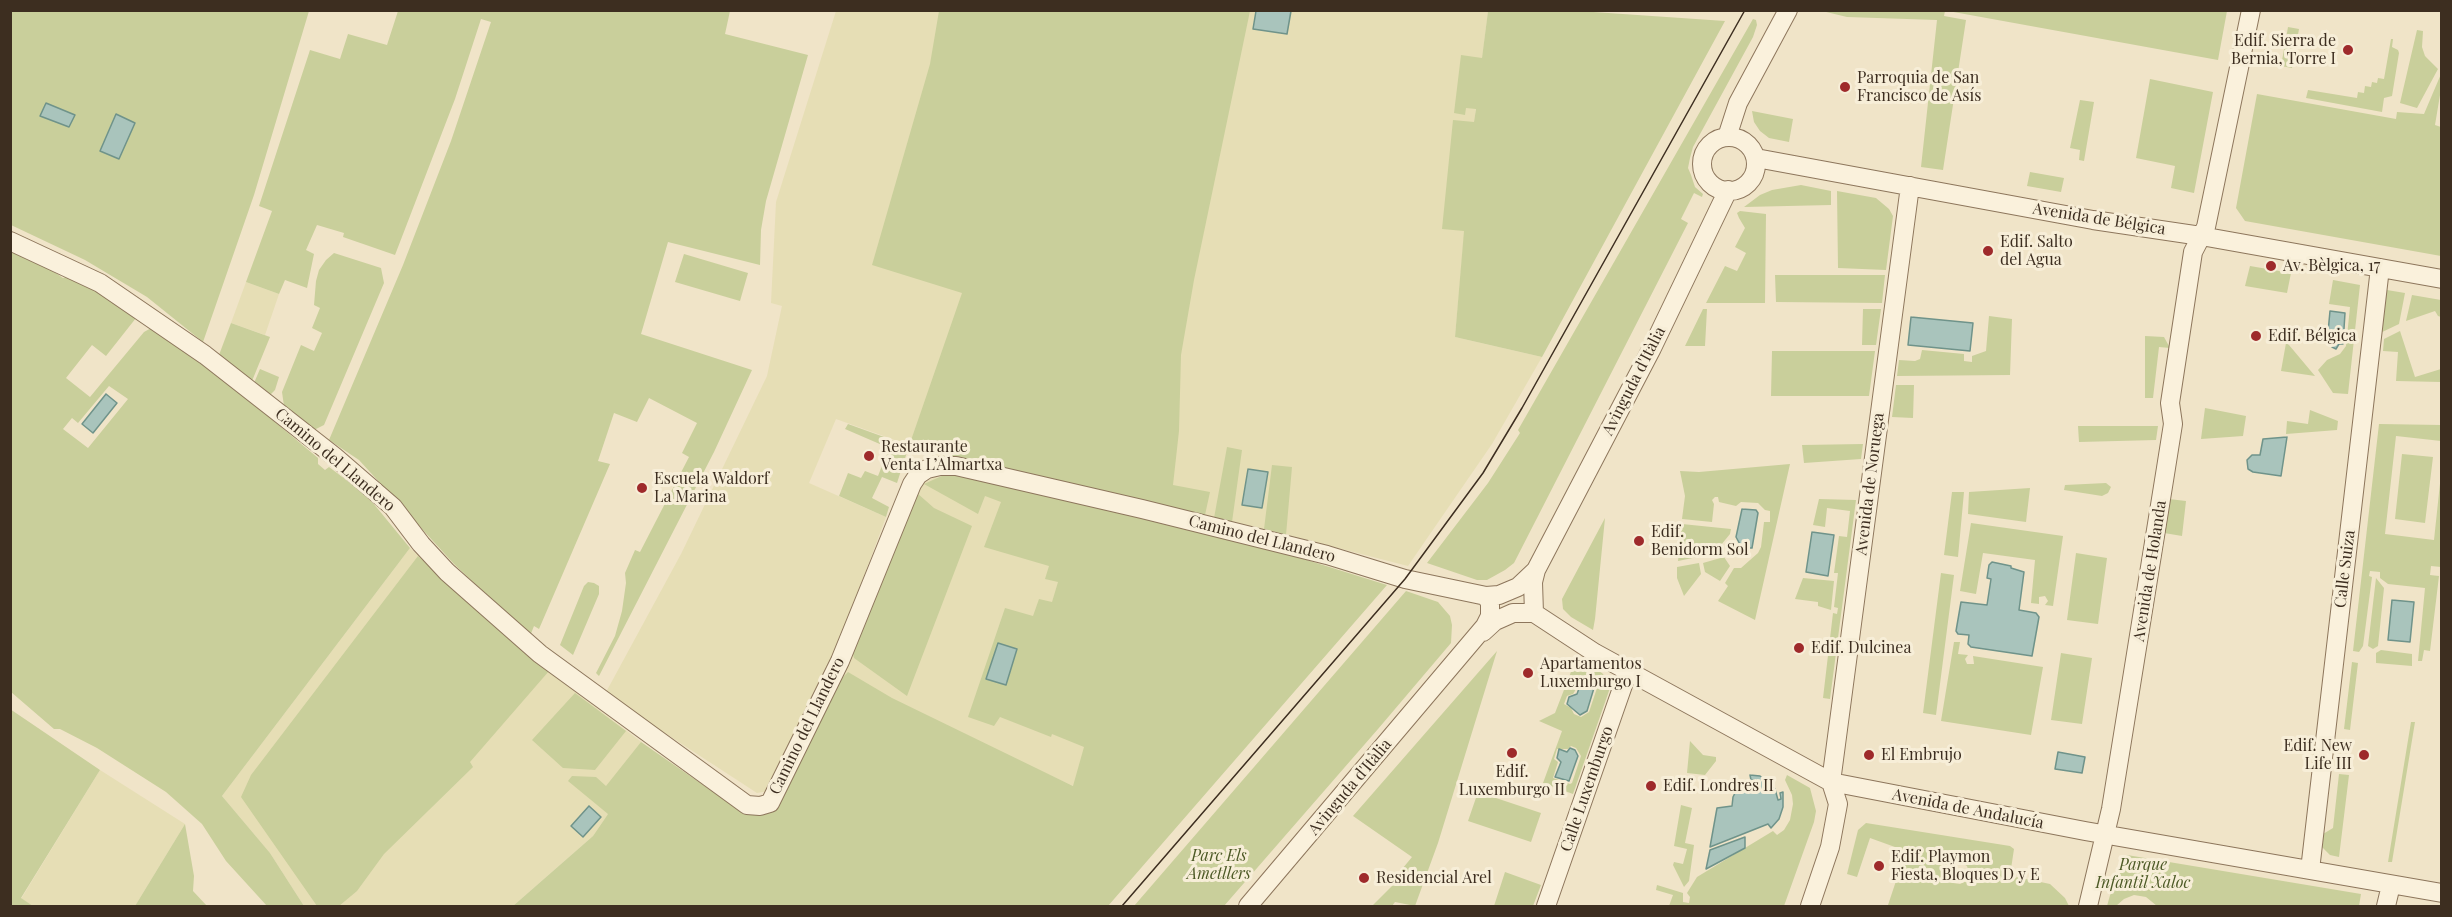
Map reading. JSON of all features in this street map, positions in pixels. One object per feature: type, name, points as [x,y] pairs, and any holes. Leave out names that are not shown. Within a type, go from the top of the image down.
[{"type":"street","points":[[1727,137],[1738,103],[1788,10]]},
{"type":"street","name":"Avenida de Holanda","points":[[2088,906],[2111,810],[2166,468],[2173,424],[2170,403],[2193,252],[2206,227],[2251,10]]},
{"type":"street","points":[[1727,137],[1740,138],[1748,143],[1756,158],[1754,176],[1748,183],[1741,188],[1728,190],[1716,187],[1709,181],[1702,165],[1708,148],[1714,141],[1727,137]]},
{"type":"street","name":"Avenida de Bélgica","points":[[1756,158],[2093,220],[2201,236],[2442,279]]},
{"type":"street","name":"Avenida de Noruega","points":[[1810,906],[1830,847],[1838,804],[1831,782],[1910,186]]},
{"type":"street","name":"Avinguda d'Itàlia","points":[[1536,570],[1657,338],[1728,190]]},
{"type":"street","name":"Camino del Llandero","points":[[10,241],[100,283],[205,355],[327,451],[393,507],[421,544],[447,572],[540,654],[747,804],[760,806],[770,803],[840,661],[912,483],[927,469],[956,466],[1142,508],[1326,555],[1406,579],[1486,596]]},
{"type":"street","name":"Calle Suiza","points":[[2310,870],[2380,268]]},
{"type":"street","points":[[1475,639],[1490,616],[1490,603],[1486,596],[1499,595],[1518,587],[1536,570]]},
{"type":"street","points":[[1475,639],[1495,621],[1513,613],[1534,613],[1533,589],[1536,570]]},
{"type":"street","name":"Avenida de Andalucía","points":[[1534,613],[1628,671],[1831,782],[2105,834],[2442,893]]},
{"type":"street","name":"Avinguda d'Itàlia","points":[[1253,905],[1475,639]]},
{"type":"street","name":"Calle Luxemburgo","points":[[1546,906],[1628,671]]},
{"type":"street","points":[[2386,906],[2391,885]]},
{"type":"shaded area","points":[[836,11],[1488,11],[1475,116],[1455,337],[1542,357],[1492,444],[1408,566],[1264,529],[934,454],[836,419],[809,483],[886,517],[834,657],[768,791],[757,793],[605,694],[681,554],[767,376],[782,306],[771,303],[776,202]]},
{"type":"shaded area","points":[[246,282],[279,294],[265,335],[231,323]]},
{"type":"shaded area","points":[[935,477],[1110,509],[1108,906],[1106,801],[1008,756],[779,804],[853,654],[917,493],[925,482]]},
{"type":"shaded area","points":[[410,548],[504,635],[652,750],[593,836],[513,906],[304,906],[270,853],[222,796]]},
{"type":"shaded area","points":[[100,770],[185,824],[135,906],[33,906],[21,899]]},
{"type":"green space","points":[[1805,10],[1945,11],[1944,16],[1966,20],[1943,170],[1921,167],[1937,20],[1847,17],[1822,11]]},
{"type":"green space","points":[[10,11],[309,11],[254,195],[203,342],[147,297],[85,260],[11,225]]},
{"type":"green space","points":[[398,11],[730,11],[725,34],[808,55],[766,201],[761,230],[760,265],[668,242],[641,334],[752,370],[714,452],[599,676],[596,673],[615,636],[622,611],[625,573],[635,550],[640,552],[689,457],[682,453],[697,423],[649,398],[637,422],[614,413],[598,461],[610,464],[539,629],[534,626],[530,636],[454,564],[359,460],[329,440],[403,265],[451,141],[491,22],[481,19],[455,99],[395,255],[343,237],[344,233],[317,225],[306,250],[314,254],[307,288],[285,280],[279,294],[246,282],[272,211],[259,206],[310,50],[340,59],[348,34],[387,45]]},
{"type":"green space","points":[[939,11],[1250,11],[1194,280],[1181,355],[1179,431],[1173,485],[1210,492],[1205,515],[909,446],[962,293],[872,265],[930,64]]},
{"type":"green space","points":[[1488,11],[1579,11],[1725,21],[1542,357],[1455,337],[1464,231],[1442,229],[1453,120],[1474,122],[1476,109],[1466,108],[1465,115],[1454,113],[1461,55],[1482,58]]},
{"type":"green space","points":[[1948,11],[2227,11],[2218,60]]},
{"type":"green space","points":[[1753,19],[1756,20],[1757,25],[1753,37],[1693,147],[1688,168],[1695,187],[1703,194],[1702,197],[1694,193],[1681,219],[1688,223],[1514,563],[1487,580],[1477,580],[1427,563],[1488,483],[1520,433],[1518,430]]},
{"type":"green space","points":[[2288,27],[2299,29],[2292,68],[2281,66]]},
{"type":"green space","points":[[2417,30],[2423,31],[2422,47],[2425,56],[2438,69],[2417,108],[2400,103]]},
{"type":"green space","points":[[2391,39],[2393,39],[2392,47],[2399,53],[2392,96],[2384,98],[2382,112],[2306,98],[2308,90],[2357,98],[2358,92],[2364,93],[2365,86],[2371,87],[2372,82],[2377,83],[2378,78],[2384,79]]},
{"type":"green space","points":[[2441,74],[2435,125],[2441,127],[2441,256],[2245,221],[2236,208],[2257,94],[2396,119],[2397,112],[2424,114]]},
{"type":"green space","points":[[2150,79],[2213,92],[2194,193],[2171,188],[2175,166],[2136,158]]},
{"type":"green space","points":[[2080,100],[2094,102],[2084,161],[2079,160],[2080,150],[2070,148]]},
{"type":"green space","points":[[1752,111],[1793,119],[1789,142],[1769,138],[1760,131],[1754,122]]},
{"type":"green space","points":[[2030,172],[2064,178],[2061,192],[2027,186]]},
{"type":"green space","points":[[1801,185],[1831,191],[1831,205],[1744,207],[1760,195],[1772,190]]},
{"type":"green space","points":[[1837,191],[1876,198],[1889,209],[1893,216],[1886,270],[1838,268]]},
{"type":"green space","points":[[1740,211],[1766,214],[1765,303],[1706,303],[1725,266],[1737,271],[1746,253],[1735,247],[1745,228],[1737,213]]},
{"type":"green space","points":[[10,250],[43,264],[63,278],[71,275],[136,318],[106,356],[92,345],[66,378],[90,397],[144,332],[153,327],[237,390],[318,458],[318,464],[325,470],[329,467],[353,485],[373,503],[410,548],[222,796],[270,853],[304,906],[267,906],[226,861],[202,824],[166,792],[97,748],[60,729],[54,729],[11,692]],"holes":[[[109,386],[128,399],[88,448],[63,429],[72,418],[78,423]]]},
{"type":"green space","points":[[334,253],[381,268],[384,283],[324,425],[314,430],[284,406],[282,392],[301,345],[314,351],[322,333],[312,328],[320,308],[314,305],[316,281],[319,270]]},
{"type":"green space","points":[[684,254],[748,273],[740,301],[675,282]]},
{"type":"green space","points":[[2250,266],[2291,273],[2287,293],[2245,286]]},
{"type":"green space","points":[[1775,275],[1885,275],[1882,303],[1776,302]]},
{"type":"green space","points":[[2333,280],[2360,285],[2348,394],[2333,393],[2318,370],[2327,360],[2340,354],[2346,346],[2350,307],[2329,304]]},
{"type":"green space","points":[[2387,290],[2405,293],[2399,324],[2378,334],[2382,295]]},
{"type":"green space","points":[[2412,295],[2441,300],[2441,317],[2435,311],[2406,321]]},
{"type":"green space","points":[[1703,309],[1707,309],[1705,346],[1685,346]]},
{"type":"green space","points":[[1863,309],[1881,309],[1876,345],[1862,345]]},
{"type":"green space","points":[[1989,316],[2012,319],[2010,375],[1897,376],[1899,360],[1920,359],[1922,350],[1964,354],[1964,361],[1972,362],[1972,356],[1986,351]]},
{"type":"green space","points":[[231,323],[270,337],[252,381],[219,355]]},
{"type":"green space","points":[[2400,331],[2415,377],[2441,369],[2441,382],[2396,381],[2398,352],[2383,351],[2384,339]]},
{"type":"green space","points":[[2145,336],[2164,337],[2170,348],[2159,347],[2153,398],[2145,398]]},
{"type":"green space","points":[[2286,343],[2289,345],[2315,376],[2281,371]]},
{"type":"green space","points":[[1772,351],[1875,351],[1869,396],[1771,396]]},
{"type":"green space","points":[[260,369],[279,377],[275,390],[270,395],[254,383]]},
{"type":"green space","points":[[1896,385],[1914,385],[1913,418],[1892,417]]},
{"type":"green space","points":[[2205,408],[2246,416],[2243,436],[2201,439]]},
{"type":"green space","points":[[2310,410],[2338,421],[2337,430],[2286,434],[2287,421],[2308,424]]},
{"type":"green space","points":[[848,424],[909,446],[897,483],[882,477],[872,498],[889,507],[886,517],[839,496],[848,473],[861,478],[865,471],[878,476],[889,448],[845,429]]},
{"type":"green space","points":[[2379,424],[2441,425],[2441,441],[2396,436],[2385,534],[2434,540],[2441,474],[2441,567],[2431,566],[2430,575],[2439,576],[2430,651],[2424,650],[2422,661],[2418,661],[2425,588],[2388,584],[2380,578],[2380,572],[2370,571],[2369,576],[2372,577],[2363,646],[2359,652],[2353,651]]},
{"type":"green space","points":[[2078,426],[2158,426],[2156,440],[2079,442]]},
{"type":"green space","points":[[1863,444],[1861,459],[1804,463],[1802,445]]},
{"type":"green space","points":[[1227,447],[1242,450],[1232,522],[1214,518]]},
{"type":"green space","points":[[2402,454],[2433,457],[2425,523],[2395,519]]},
{"type":"green space","points":[[1790,464],[1755,620],[1718,601],[1728,586],[1725,583],[1734,568],[1741,568],[1758,553],[1761,547],[1764,522],[1770,522],[1770,511],[1765,510],[1758,503],[1741,502],[1736,506],[1719,502],[1718,497],[1715,497],[1712,500],[1714,504],[1712,522],[1682,519],[1685,496],[1680,471],[1699,472]]},
{"type":"green space","points":[[1272,465],[1292,467],[1286,535],[1264,529]]},
{"type":"green space","points":[[946,474],[998,482],[1246,541],[1387,585],[1108,906],[513,906],[593,836],[608,814],[568,781],[572,776],[596,777],[606,786],[641,742],[732,805],[779,804],[841,679],[848,672],[892,698],[1073,786],[1084,747],[1000,717],[994,726],[968,717],[1005,608],[1033,616],[1039,599],[1052,602],[1058,582],[1045,579],[1049,566],[984,547],[1001,502],[985,496],[978,514],[924,484]]},
{"type":"green space","points":[[2106,483],[2111,487],[2108,493],[2102,496],[2064,490],[2065,485]]},
{"type":"green space","points":[[2030,488],[2026,522],[1968,514],[1969,492]]},
{"type":"green space","points":[[1952,492],[1964,492],[1958,557],[1944,555]]},
{"type":"green space","points":[[917,493],[934,508],[972,526],[907,696],[854,658],[853,654]]},
{"type":"green space","points":[[1819,499],[1856,500],[1830,699],[1823,698],[1833,613],[1837,614],[1838,608],[1834,607],[1838,573],[1834,573],[1839,536],[1847,537],[1850,511],[1827,508],[1825,527],[1813,525]]},
{"type":"green space","points":[[2169,499],[2186,501],[2182,536],[2164,533]]},
{"type":"green space","points":[[1605,518],[1593,630],[1571,617],[1563,609],[1562,599]]},
{"type":"green space","points":[[1971,523],[2063,536],[2053,606],[2045,605],[2048,601],[2045,596],[2039,597],[2039,604],[2031,603],[2035,560],[1983,553],[1976,594],[1960,591]]},
{"type":"green space","points":[[1682,524],[1731,529],[1730,534],[1721,545],[1722,552],[1678,561]]},
{"type":"green space","points":[[2076,553],[2107,558],[2098,624],[2067,620]]},
{"type":"green space","points":[[418,556],[504,634],[549,671],[470,762],[473,767],[384,854],[357,891],[339,906],[317,906],[241,797],[251,775]]},
{"type":"green space","points":[[1724,557],[1730,566],[1720,581],[1705,572],[1703,563]]},
{"type":"green space","points":[[1699,563],[1701,574],[1684,596],[1677,578],[1677,567]]},
{"type":"green space","points":[[1941,573],[1954,575],[1936,715],[1923,713]]},
{"type":"green space","points":[[1803,578],[1834,581],[1831,610],[1818,606],[1818,602],[1795,599]]},
{"type":"green space","points":[[2376,578],[2384,588],[2378,646],[2373,649],[2368,646]]},
{"type":"green space","points":[[588,582],[599,586],[599,594],[573,655],[560,645],[584,586]]},
{"type":"green space","name":"Parc Els Ametllers","points":[[1406,591],[1438,602],[1450,616],[1451,643],[1378,729],[1224,906],[1134,906]]},
{"type":"green space","points":[[1954,642],[1960,642],[1958,654],[1968,655],[1965,659],[1967,664],[1974,664],[1973,656],[2043,667],[2031,735],[1941,721]]},
{"type":"green space","points":[[2381,650],[2412,654],[2412,666],[2376,663],[2376,653]]},
{"type":"green space","points":[[1497,651],[1438,843],[1415,906],[1395,902],[1392,906],[1372,906],[1395,883],[1393,880],[1412,857],[1353,816]]},
{"type":"green space","points":[[2061,653],[2092,658],[2082,724],[2051,720]]},
{"type":"green space","points":[[1576,659],[1602,673],[1608,680],[1610,688],[1573,794],[1543,783],[1562,731],[1539,721],[1555,713]],"holes":[[[1581,681],[1597,688],[1589,712],[1581,717],[1574,714],[1571,708],[1564,704],[1567,696],[1573,694]],[[1571,746],[1576,748],[1581,756],[1570,784],[1553,778],[1558,762],[1554,759],[1557,749],[1568,749]]]},
{"type":"green space","points":[[2352,662],[2358,663],[2350,730],[2344,729]]},
{"type":"green space","points":[[575,693],[626,731],[595,770],[563,768],[532,740]]},
{"type":"green space","points":[[10,709],[100,770],[21,898],[33,906],[11,906]]},
{"type":"green space","points":[[2411,722],[2415,722],[2392,862],[2388,862]]},
{"type":"green space","points":[[1690,741],[1703,755],[1716,757],[1716,761],[1705,775],[1687,773]]},
{"type":"green space","points":[[2339,774],[2349,775],[2339,857],[2330,855],[2321,846],[2323,834],[2333,828]]},
{"type":"green space","points":[[1787,775],[1810,788],[1816,811],[1784,906],[1669,906],[1673,895],[1656,890],[1657,885],[1683,893],[1683,902],[1689,903],[1690,897],[1687,893],[1697,877],[1773,831],[1777,835],[1784,830],[1790,820],[1793,804],[1792,795],[1785,780]]},
{"type":"green space","points":[[1478,792],[1541,813],[1531,842],[1468,821]]},
{"type":"green space","points":[[1681,805],[1692,808],[1685,843],[1694,845],[1689,881],[1684,887],[1673,865],[1674,862],[1683,864],[1687,849],[1674,846]]},
{"type":"green space","points":[[1866,823],[2010,846],[2014,849],[2009,882],[2017,877],[2050,884],[2065,898],[2069,906],[1888,905],[1906,851],[1870,838],[1857,877],[1847,874],[1858,830]],"holes":[[[1960,862],[1967,866],[1969,873],[1966,881],[1960,884],[1953,883],[1947,877],[1947,869],[1952,864]]]},
{"type":"green space","points":[[185,824],[194,876],[193,891],[207,906],[135,906]]},
{"type":"green space","name":"Parque Infantil Xaloc","points":[[2127,855],[2361,894],[2359,906],[2157,906],[2146,897],[2134,895],[2124,899],[2116,906],[2107,906],[2118,867],[2122,857]]},
{"type":"green space","points":[[1505,872],[1541,885],[1533,906],[1494,906]]},
{"type":"water","points":[[1256,11],[1291,11],[1287,34],[1253,29]]},
{"type":"water","points":[[46,103],[75,115],[69,127],[40,116]]},
{"type":"water","points":[[116,114],[135,123],[119,159],[100,151]]},
{"type":"water","points":[[2330,311],[2345,313],[2343,344],[2339,344],[2336,349],[2331,343],[2327,343]]},
{"type":"water","points":[[1911,317],[1973,323],[1970,351],[1908,345]]},
{"type":"water","points":[[106,394],[117,403],[93,433],[82,424]]},
{"type":"water","points":[[2287,437],[2281,476],[2253,472],[2248,469],[2247,460],[2252,455],[2260,455],[2263,439]]},
{"type":"water","points":[[1248,469],[1268,472],[1262,508],[1242,505]]},
{"type":"water","points":[[1742,509],[1756,510],[1758,513],[1752,548],[1742,548],[1736,537]]},
{"type":"water","points":[[1812,532],[1834,535],[1828,576],[1806,572]]},
{"type":"water","points":[[1992,562],[2011,566],[2011,568],[2024,572],[2019,610],[2036,613],[2039,617],[2032,656],[1971,647],[1968,644],[1969,635],[1958,634],[1956,631],[1961,602],[1987,605],[1991,579],[1987,578],[1989,565]]},
{"type":"water","points":[[2392,600],[2414,602],[2410,642],[2388,640]]},
{"type":"water","points":[[998,643],[1017,649],[1006,685],[986,679]]},
{"type":"water","points":[[1581,683],[1594,688],[1587,711],[1580,715],[1567,704],[1569,697],[1577,694]]},
{"type":"water","points":[[1570,748],[1575,750],[1578,756],[1569,781],[1555,777],[1561,762],[1557,758],[1559,749],[1567,752]]},
{"type":"water","points":[[2058,752],[2085,757],[2082,773],[2055,769]]},
{"type":"water","points":[[1750,775],[1760,776],[1769,782],[1775,789],[1778,800],[1781,799],[1780,793],[1783,792],[1783,807],[1779,819],[1771,828],[1768,824],[1710,847],[1717,808],[1732,806],[1737,789],[1745,784],[1756,783],[1756,780],[1751,780]]},
{"type":"water","points":[[589,806],[601,817],[583,837],[571,826]]},
{"type":"water","points":[[1745,837],[1745,848],[1706,869],[1710,850]]},
{"type":"tram line","points":[[1122,906],[1405,579],[1483,473],[1522,408],[1745,10]]},
{"type":"place","name":"Edif. Sierra de Bernia, Torre I","points":[[2348,50]]},
{"type":"place","name":"Parroquia de San Francisco de Asís","points":[[1845,87]]},
{"type":"place","name":"Edif. Salto del Agua","points":[[1988,251]]},
{"type":"place","name":"Av. Bèlgica, 17","points":[[2271,266]]},
{"type":"place","name":"Edif. Bélgica","points":[[2256,336]]},
{"type":"place","name":"Restaurante Venta L’Almartxa","points":[[869,456]]},
{"type":"place","name":"Escuela Waldorf La Marina","points":[[642,488]]},
{"type":"place","name":"Edif. Benidorm Sol","points":[[1639,541]]},
{"type":"place","name":"Edif. Dulcinea","points":[[1799,648]]},
{"type":"place","name":"Apartamentos Luxemburgo I","points":[[1528,673]]},
{"type":"place","name":"Edif. Luxemburgo II","points":[[1512,753]]},
{"type":"place","name":"El Embrujo","points":[[1869,755]]},
{"type":"place","name":"Edif. New Life III","points":[[2364,755]]},
{"type":"place","name":"Edif. Londres II","points":[[1651,786]]},
{"type":"place","name":"Edif. Playmon Fiesta, Bloques D y E","points":[[1879,866]]},
{"type":"place","name":"Residencial Arel","points":[[1364,878]]}]
